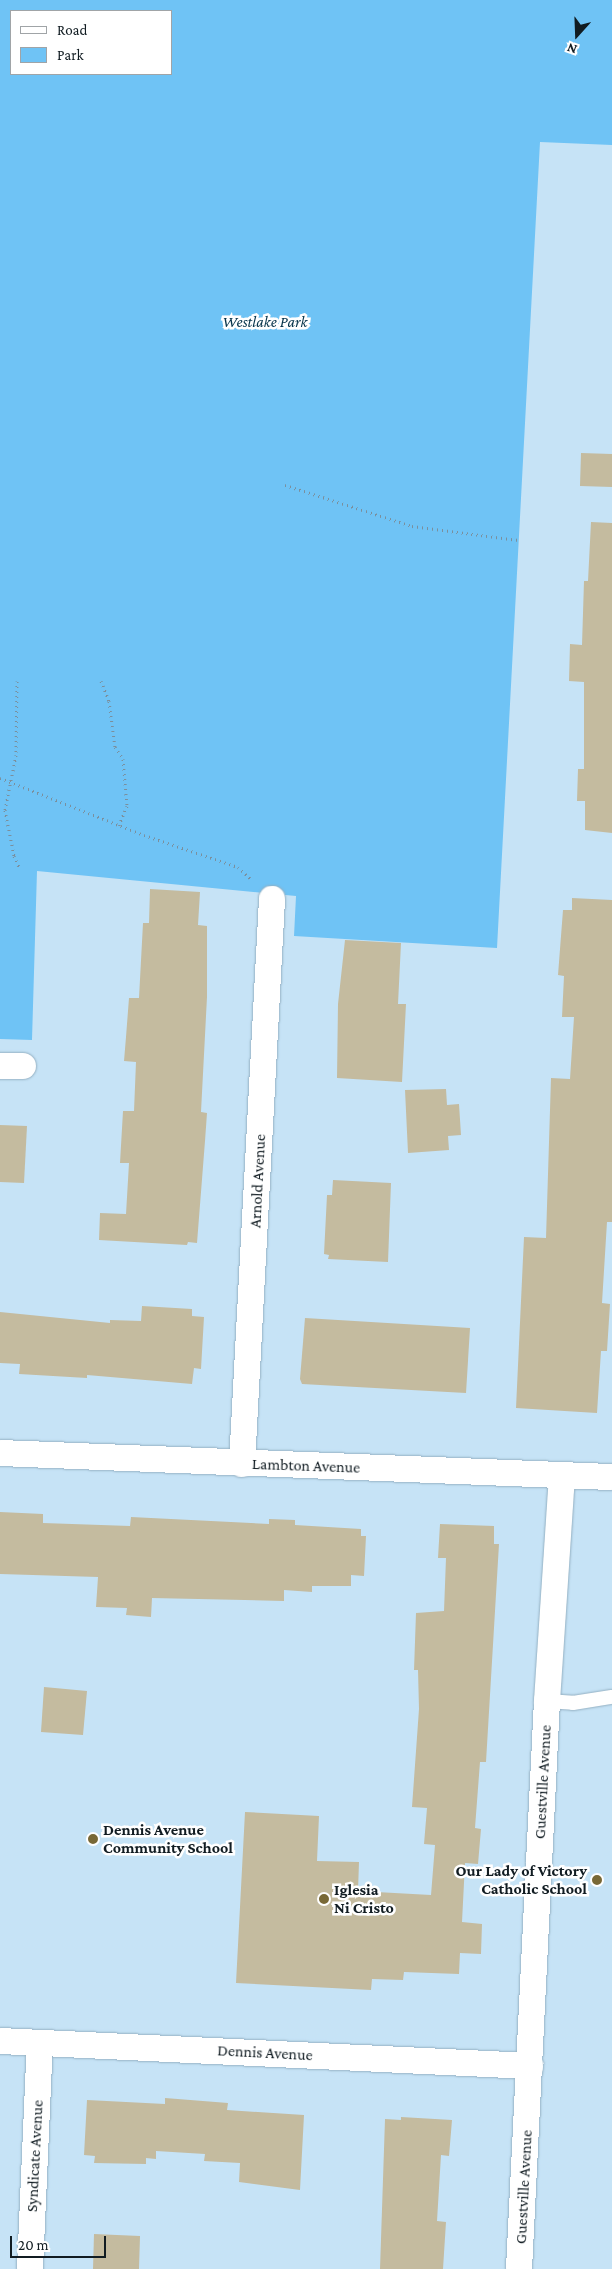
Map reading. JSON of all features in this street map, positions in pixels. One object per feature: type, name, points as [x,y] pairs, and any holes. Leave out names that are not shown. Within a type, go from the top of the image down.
[{"type":"street","name":"Arnold Avenue","points":[[242,1464],[272,899]]},
{"type":"street","name":"Lambton Avenue","points":[[0,1453],[242,1464],[612,1477]]},
{"type":"street","name":"Guestville Avenue","points":[[519,2269],[547,1701],[562,1476]]},
{"type":"street","name":"Dennis Avenue","points":[[0,2041],[530,2066]]},
{"type":"street","name":"Syndicate Avenue","points":[[30,2269],[40,2043]]},
{"type":"lane","points":[[547,1701],[573,1703],[612,1697]]},
{"type":"path","points":[[285,485],[412,526],[519,540]]},
{"type":"path","points":[[17,681],[12,783],[5,810],[14,856],[20,869]]},
{"type":"path","points":[[101,681],[109,701],[115,747],[123,760],[127,806],[119,825]]},
{"type":"path","points":[[0,778],[119,825],[238,867],[272,899]]},
{"type":"green space","name":"Westlake Park","points":[[0,0],[612,0],[612,145],[540,142],[497,948],[294,936],[296,896],[37,871],[32,1040],[0,1039]]},
{"type":"building","points":[[581,453],[612,454],[612,487],[580,486]]},
{"type":"building","points":[[591,522],[612,523],[612,833],[585,830],[585,801],[577,801],[578,769],[584,769],[584,682],[569,681],[570,644],[582,645],[584,581],[588,581]]},
{"type":"building","points":[[150,889],[200,892],[198,925],[207,926],[207,997],[201,1112],[207,1113],[197,1243],[188,1242],[187,1245],[99,1240],[100,1213],[126,1214],[129,1163],[120,1163],[123,1111],[134,1111],[136,1062],[124,1061],[129,998],[139,998],[143,923],[149,923]]},
{"type":"building","points":[[572,898],[612,900],[612,1222],[607,1222],[602,1303],[610,1304],[607,1351],[601,1351],[597,1413],[516,1408],[524,1237],[546,1238],[551,1078],[570,1079],[574,1017],[562,1017],[564,976],[558,975],[563,910],[572,910]]},
{"type":"building","points":[[345,940],[401,943],[398,1004],[406,1004],[402,1082],[337,1078],[338,1004]]},
{"type":"building","points":[[446,1089],[447,1105],[459,1104],[461,1135],[448,1136],[449,1150],[408,1153],[405,1090]]},
{"type":"building","points":[[0,1125],[27,1126],[24,1183],[0,1182]]},
{"type":"building","points":[[333,1180],[391,1183],[388,1262],[328,1259],[329,1255],[324,1254],[327,1195],[332,1195]]},
{"type":"building","points":[[142,1306],[192,1309],[192,1316],[204,1317],[201,1369],[194,1368],[192,1384],[87,1375],[87,1378],[19,1374],[20,1364],[0,1363],[0,1312],[110,1323],[110,1320],[141,1321]]},
{"type":"building","points":[[305,1318],[470,1328],[466,1393],[302,1384],[300,1379]]},
{"type":"building","points":[[0,1512],[43,1514],[43,1523],[130,1526],[131,1517],[269,1524],[269,1519],[295,1520],[295,1525],[361,1529],[361,1536],[366,1536],[364,1576],[351,1575],[351,1586],[312,1586],[312,1592],[284,1590],[284,1601],[152,1598],[151,1617],[126,1615],[127,1608],[96,1607],[98,1577],[0,1574]]},
{"type":"building","points":[[440,1524],[494,1526],[494,1544],[499,1544],[486,1762],[480,1762],[475,1828],[481,1829],[478,1864],[465,1863],[462,1922],[482,1924],[481,1954],[460,1953],[459,1974],[404,1972],[403,1980],[372,1979],[371,1990],[236,1983],[245,1812],[319,1816],[317,1861],[359,1862],[358,1891],[431,1895],[435,1845],[424,1844],[427,1808],[412,1807],[419,1709],[418,1670],[414,1670],[416,1613],[444,1611],[446,1558],[438,1558]]},
{"type":"building","points":[[44,1687],[87,1691],[83,1735],[41,1732]]},
{"type":"building","points":[[165,2098],[228,2103],[227,2110],[304,2115],[300,2190],[239,2182],[240,2163],[204,2161],[205,2154],[156,2151],[156,2159],[146,2158],[146,2164],[94,2163],[95,2156],[84,2155],[87,2100],[165,2104]]},
{"type":"building","points":[[401,2117],[452,2120],[449,2156],[441,2155],[437,2221],[446,2222],[443,2269],[380,2269],[385,2119],[401,2120]]},
{"type":"building","points":[[94,2234],[140,2236],[139,2269],[93,2269]]},
{"type":"place","name":"Dennis Avenue Community School","points":[[93,1839]]},
{"type":"place","name":"Our Lady of Victory Catholic School","points":[[597,1880]]},
{"type":"place","name":"Iglesia Ni Cristo","points":[[324,1899]]}]
